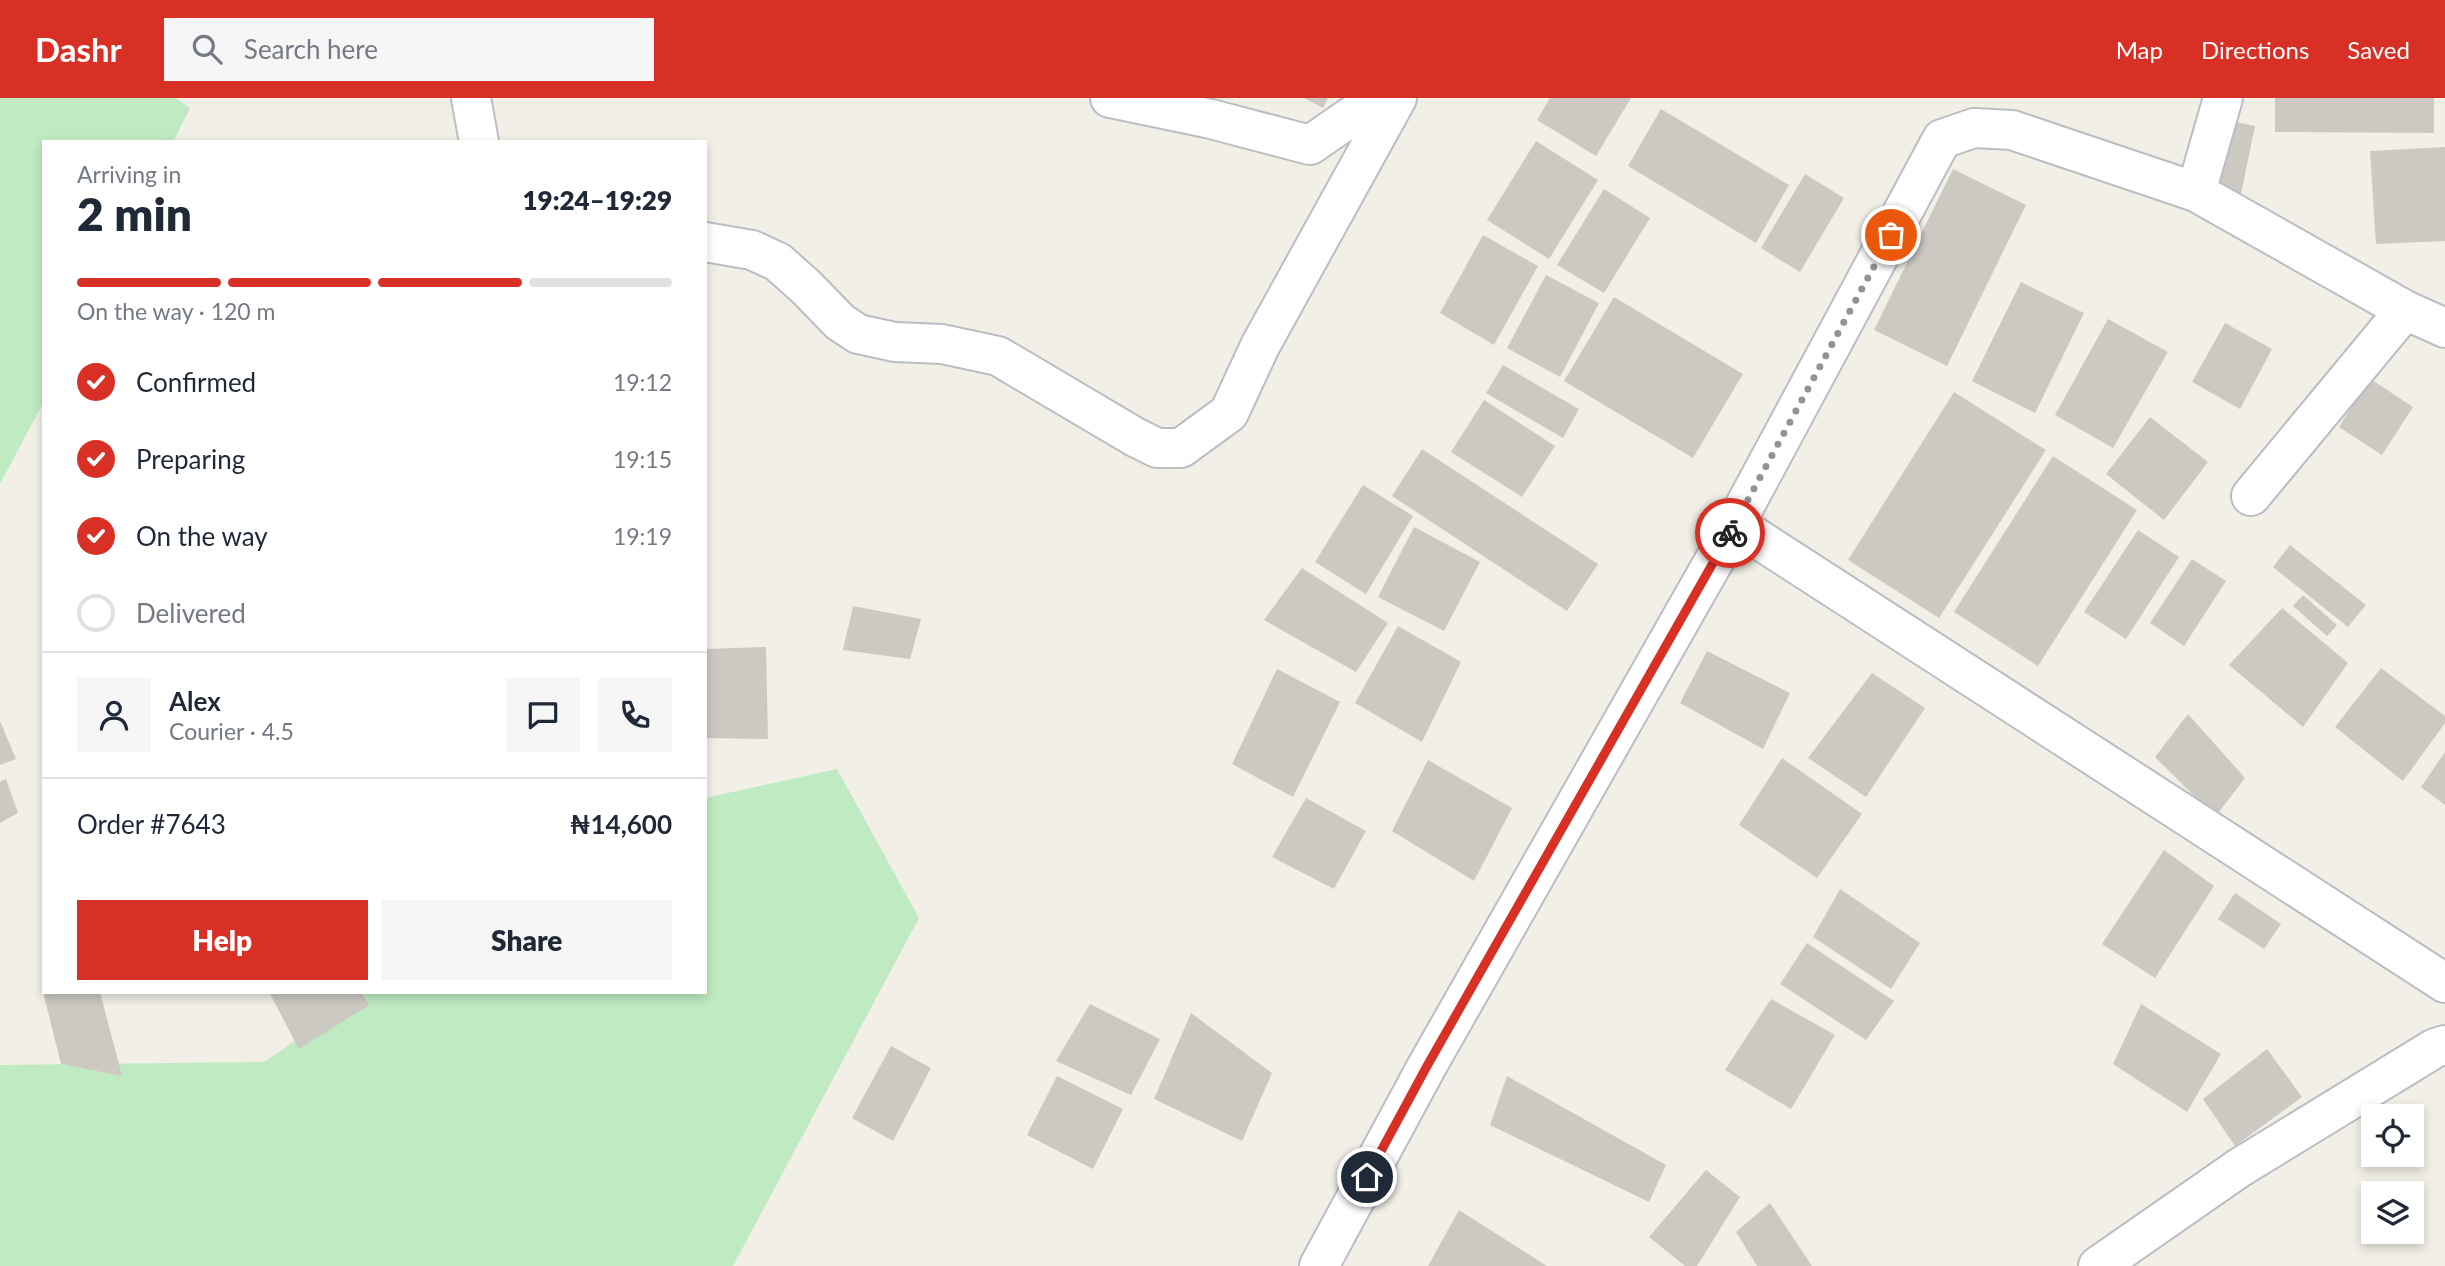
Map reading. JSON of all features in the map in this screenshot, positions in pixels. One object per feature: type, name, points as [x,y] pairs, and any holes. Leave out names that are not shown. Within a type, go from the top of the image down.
[{"type":"street","points":[[471,98],[479,140]]},
{"type":"street","points":[[1110,98],[1211,119],[1310,145],[1378,98]]},
{"type":"street","points":[[707,242],[752,250],[778,262],[840,322],[858,334],[895,342],[942,344],[998,356],[1135,437],[1157,448],[1181,448],[1229,413],[1260,346],[1397,98]]},
{"type":"street","points":[[2196,192],[2223,98]]},
{"type":"street","points":[[1319,1266],[1427,1066],[1735,524],[1942,139],[1974,128],[2012,130],[2196,192],[2405,310],[2445,328]]},
{"type":"street","points":[[2251,496],[2405,310]]},
{"type":"street","points":[[1735,524],[2445,983]]},
{"type":"street","points":[[2098,1266],[2239,1168],[2366,1089],[2435,1048],[2445,1045]]},
{"type":"green space","points":[[0,98],[176,98],[190,108],[174,140],[42,140],[42,405],[0,484]]},
{"type":"green space","points":[[837,769],[919,918],[733,1266],[0,1266],[0,1065],[264,1062],[363,994],[707,994],[707,798]]},
{"type":"building","points":[[1304,98],[1328,98],[1323,108]]},
{"type":"building","points":[[1550,98],[1631,98],[1596,156],[1537,120]]},
{"type":"building","points":[[2275,98],[2434,98],[2434,133],[2275,132]]},
{"type":"building","points":[[1661,109],[1789,185],[1756,243],[1628,166]]},
{"type":"building","points":[[2225,120],[2255,126],[2241,194],[2211,187]]},
{"type":"building","points":[[1536,141],[1598,180],[1549,259],[1487,220]]},
{"type":"building","points":[[2445,147],[2445,241],[2376,244],[2370,151]]},
{"type":"building","points":[[1953,169],[2026,205],[1947,366],[1874,330]]},
{"type":"building","points":[[1805,174],[1844,198],[1800,272],[1761,248]]},
{"type":"building","points":[[1604,189],[1650,218],[1604,293],[1557,265]]},
{"type":"building","points":[[1483,235],[1538,266],[1494,345],[1440,313]]},
{"type":"building","points":[[1546,275],[1599,303],[1560,377],[1507,348]]},
{"type":"building","points":[[2021,282],[2084,313],[2035,413],[1972,381]]},
{"type":"building","points":[[1614,297],[1743,374],[1693,458],[1564,381]]},
{"type":"building","points":[[2108,319],[2168,352],[2113,448],[2055,415]]},
{"type":"building","points":[[2225,323],[2272,349],[2240,409],[2192,382]]},
{"type":"building","points":[[1503,365],[1579,409],[1563,438],[1486,393]]},
{"type":"building","points":[[2369,378],[2413,407],[2382,455],[2339,427]]},
{"type":"building","points":[[1954,392],[2046,450],[1939,618],[1848,560]]},
{"type":"building","points":[[1484,400],[1555,446],[1522,497],[1451,452]]},
{"type":"building","points":[[2150,417],[2208,462],[2164,520],[2106,474]]},
{"type":"building","points":[[1422,449],[1598,564],[1567,611],[1392,496]]},
{"type":"building","points":[[2053,456],[2137,510],[2038,666],[1954,612]]},
{"type":"building","points":[[1363,485],[1413,516],[1366,594],[1315,562]]},
{"type":"building","points":[[1414,527],[1480,562],[1444,631],[1378,597]]},
{"type":"building","points":[[2138,530],[2179,557],[2126,639],[2084,612]]},
{"type":"building","points":[[2290,545],[2366,605],[2348,627],[2273,567]]},
{"type":"building","points":[[2192,559],[2226,581],[2184,646],[2150,623]]},
{"type":"building","points":[[1302,568],[1388,623],[1356,672],[1264,620]]},
{"type":"building","points":[[2303,595],[2337,625],[2327,636],[2293,606]]},
{"type":"building","points":[[853,606],[921,619],[910,659],[843,650]]},
{"type":"building","points":[[2282,608],[2348,663],[2303,727],[2229,665]]},
{"type":"building","points":[[1398,626],[1461,662],[1422,742],[1355,703]]},
{"type":"building","points":[[766,647],[768,739],[707,738],[707,649]]},
{"type":"building","points":[[1707,651],[1790,693],[1763,749],[1680,703]]},
{"type":"building","points":[[2381,668],[2445,716],[2445,723],[2403,781],[2335,727]]},
{"type":"building","points":[[1277,669],[1340,702],[1293,797],[1232,764]]},
{"type":"building","points":[[1872,673],[1925,708],[1866,797],[1808,758]]},
{"type":"building","points":[[2188,714],[2245,778],[2215,817],[2155,757]]},
{"type":"building","points":[[0,721],[16,759],[0,765]]},
{"type":"building","points":[[2445,752],[2445,805],[2421,787]]},
{"type":"building","points":[[1782,758],[1862,814],[1817,878],[1739,825]]},
{"type":"building","points":[[1428,760],[1512,808],[1474,881],[1392,831]]},
{"type":"building","points":[[6,779],[18,813],[0,823],[0,782]]},
{"type":"building","points":[[1306,798],[1366,831],[1334,889],[1272,857]]},
{"type":"building","points":[[2164,850],[2214,886],[2155,978],[2102,944]]},
{"type":"building","points":[[1840,889],[1920,943],[1891,989],[1813,937]]},
{"type":"building","points":[[2235,893],[2281,924],[2264,949],[2218,919]]},
{"type":"building","points":[[1807,943],[1894,1001],[1866,1040],[1780,984]]},
{"type":"building","points":[[44,994],[101,994],[122,1076],[61,1064]]},
{"type":"building","points":[[270,994],[362,994],[369,1005],[299,1049]]},
{"type":"building","points":[[1771,999],[1835,1035],[1791,1109],[1725,1070]]},
{"type":"building","points":[[1090,1004],[1160,1039],[1131,1095],[1056,1061]]},
{"type":"building","points":[[2141,1004],[2221,1054],[2187,1112],[2113,1064]]},
{"type":"building","points":[[1191,1013],[1272,1073],[1242,1141],[1154,1099]]},
{"type":"building","points":[[891,1046],[931,1068],[893,1141],[852,1118]]},
{"type":"building","points":[[2267,1049],[2302,1097],[2235,1146],[2203,1099]]},
{"type":"building","points":[[1057,1076],[1123,1109],[1093,1169],[1027,1135]]},
{"type":"building","points":[[1507,1076],[1666,1165],[1649,1202],[1490,1125]]},
{"type":"building","points":[[1706,1170],[1740,1197],[1697,1266],[1685,1266],[1649,1237]]},
{"type":"building","points":[[1770,1203],[1812,1266],[1757,1266],[1736,1232]]},
{"type":"building","points":[[1459,1210],[1547,1266],[1428,1266]]},
{"type":"way so far","points":[[1730,533],[1891,235]]},
{"type":"route","points":[[1367,1177],[1427,1066],[1730,533]]}]
